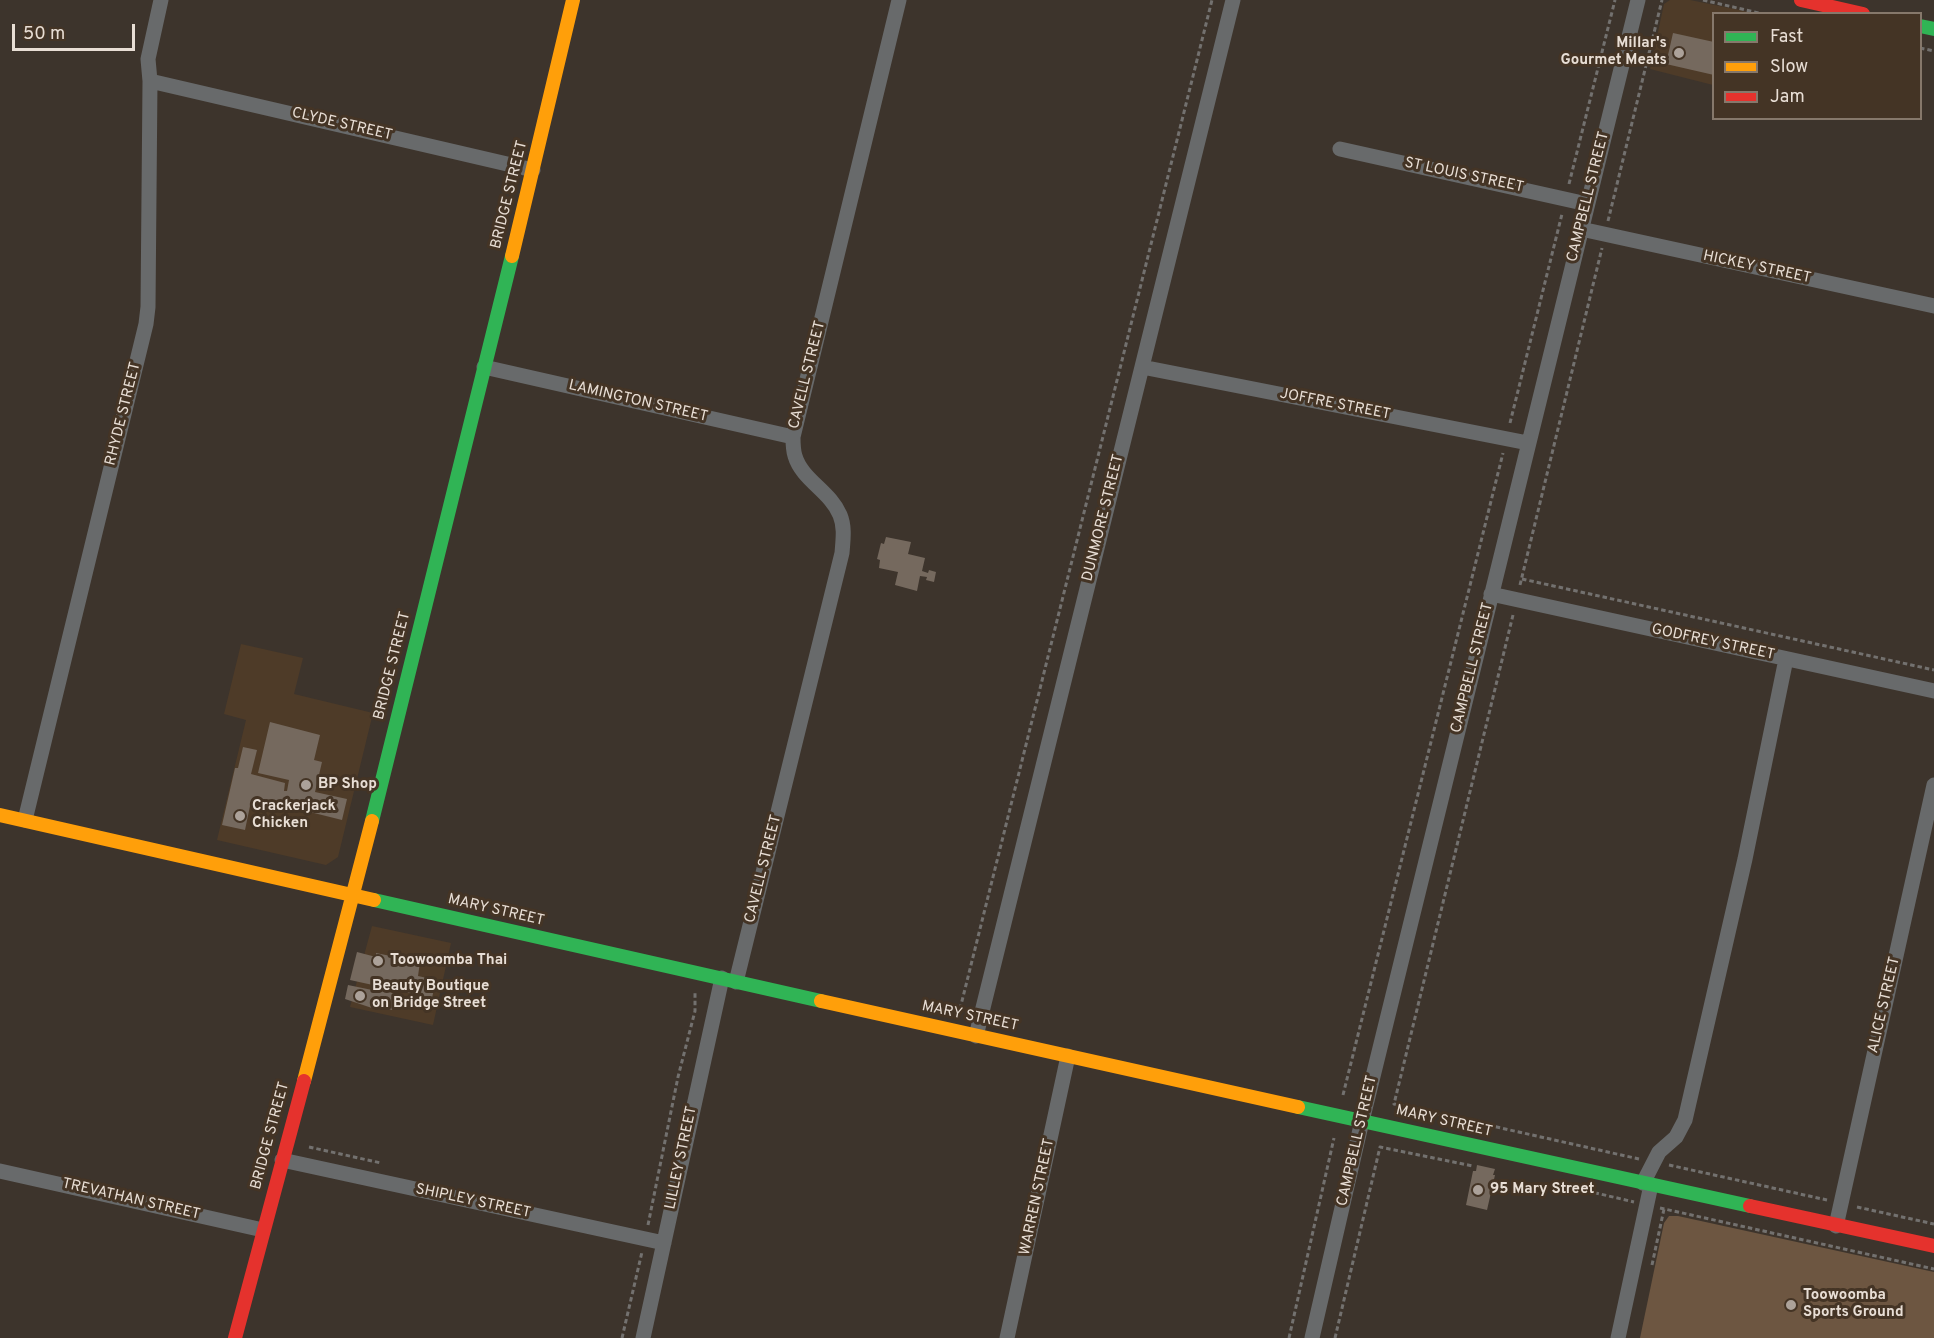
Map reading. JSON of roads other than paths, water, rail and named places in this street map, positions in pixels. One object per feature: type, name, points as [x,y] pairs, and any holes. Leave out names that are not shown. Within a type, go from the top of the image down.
[{"type":"street","name":"RHYDE STREET","points":[[25,820],[146,324],[150,81],[148,59],[161,0]]},
{"type":"street","name":"BRIDGE STREET","points":[[235,1338],[353,896],[573,0]]},
{"type":"street","name":"CAVELL STREET","points":[[729,980],[842,553],[844,534],[841,516],[826,493],[800,468],[794,454],[793,437],[899,0]]},
{"type":"street","name":"DUNMORE STREET","points":[[976,1036],[1233,0]]},
{"type":"street","name":"CAMPBELL STREET","points":[[1312,1338],[1362,1121],[1638,0]]},
{"type":"street","points":[[1801,0],[1854,12]]},
{"type":"street","name":"CLYDE STREET","points":[[150,81],[533,170]]},
{"type":"street","name":"ST LOUIS STREET","points":[[1340,149],[1587,204]]},
{"type":"street","name":"HICKEY STREET","points":[[1581,230],[1934,306]]},
{"type":"street","name":"LAMINGTON STREET","points":[[484,367],[793,437]]},
{"type":"street","name":"JOFFRE STREET","points":[[1142,367],[1528,444]]},
{"type":"street","name":"GODFREY STREET","points":[[1491,594],[1934,691]]},
{"type":"street","points":[[1618,1338],[1647,1205],[1647,1184],[1659,1152],[1676,1137],[1685,1120],[1745,859],[1786,659]]},
{"type":"street","name":"ALICE STREET","points":[[1836,1226],[1934,785]]},
{"type":"street","name":"MARY STREET","points":[[0,815],[976,1036],[1934,1246]]},
{"type":"street","name":"LILLEY STREET","points":[[643,1338],[729,980]]},
{"type":"street","name":"WARREN STREET","points":[[1007,1338],[1068,1056]]},
{"type":"street","name":"SHIPLEY STREET","points":[[282,1160],[664,1243]]},
{"type":"street","name":"TREVATHAN STREET","points":[[0,1171],[263,1230]]},
{"type":"place","name":"Millar's Gourmet Meats","points":[[1679,53]]},
{"type":"place","name":"BP Shop","points":[[306,785]]},
{"type":"place","name":"Crackerjack Chicken","points":[[240,816]]},
{"type":"place","name":"Toowoomba Thai","points":[[378,961]]},
{"type":"place","name":"Beauty Boutique on Bridge Street","points":[[360,996]]},
{"type":"place","name":"95 Mary Street","points":[[1478,1190]]},
{"type":"place","name":"Toowoomba Sports Ground","points":[[1791,1305]]}]
